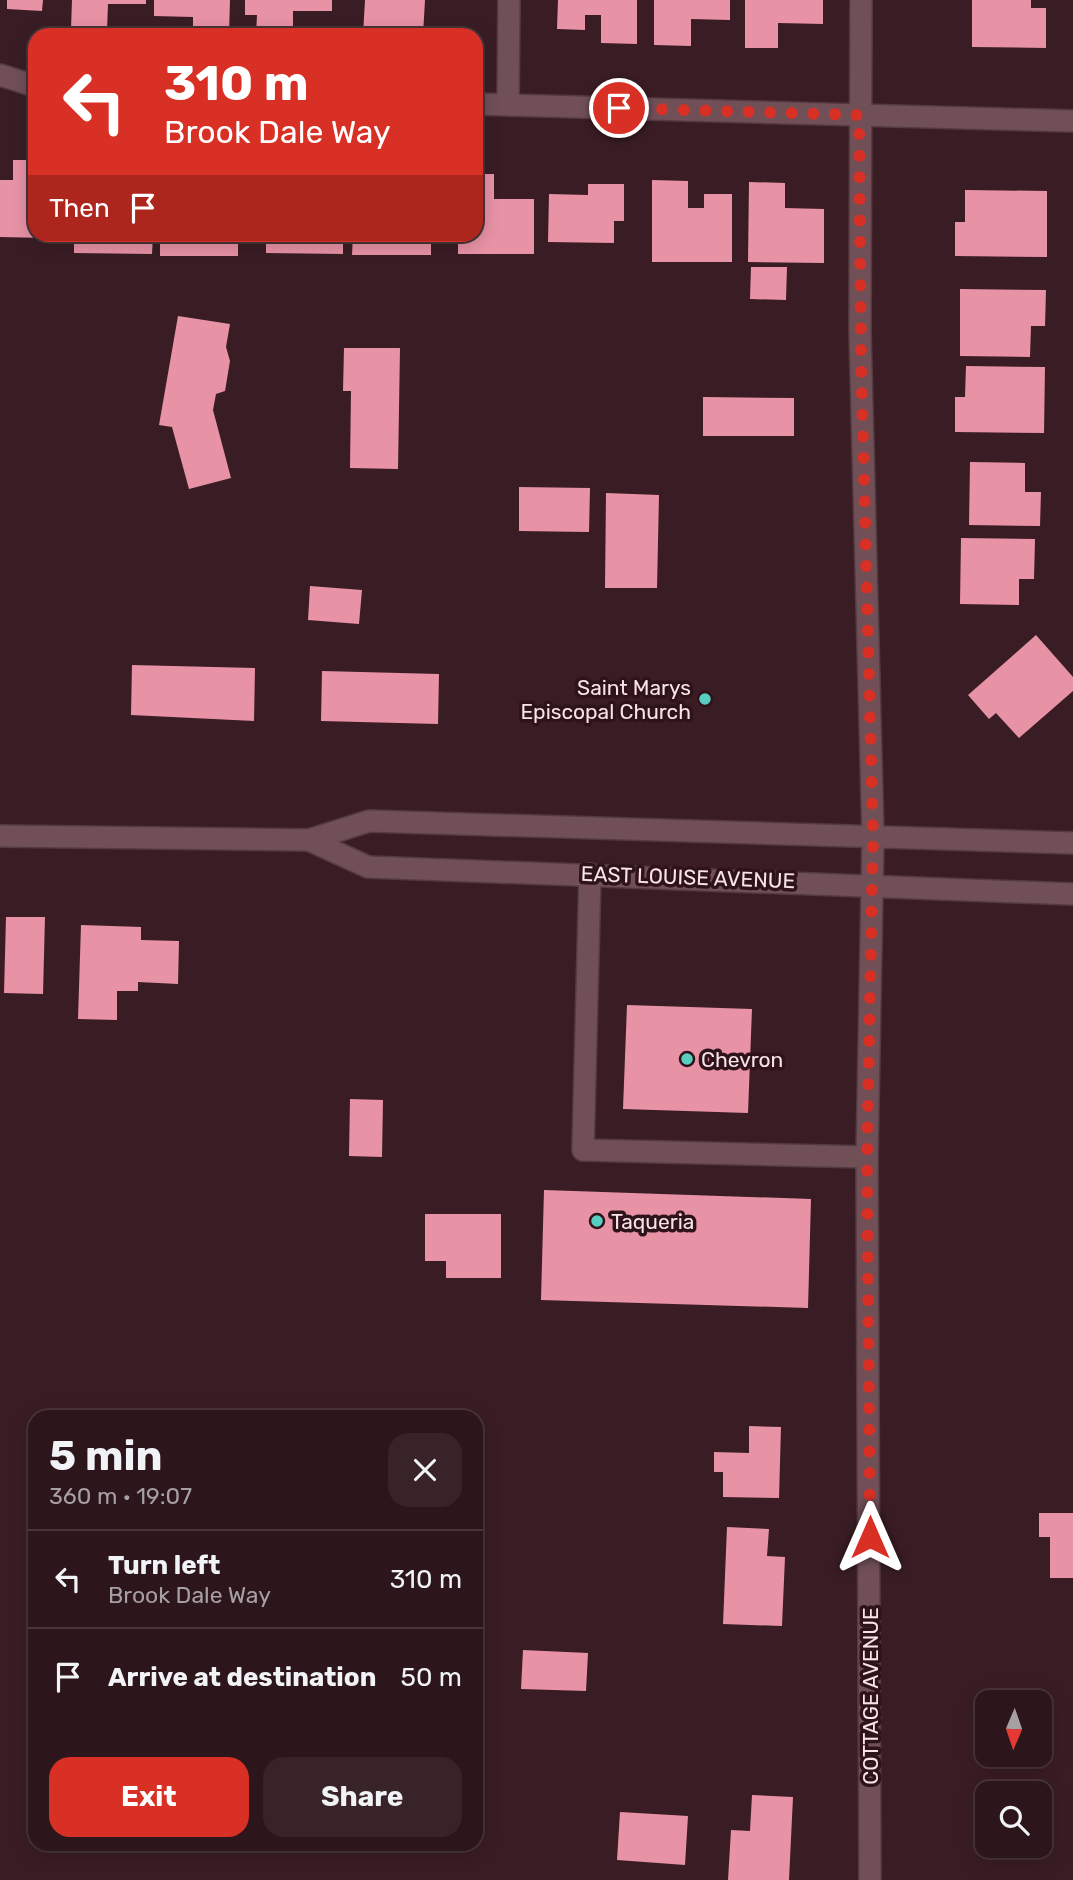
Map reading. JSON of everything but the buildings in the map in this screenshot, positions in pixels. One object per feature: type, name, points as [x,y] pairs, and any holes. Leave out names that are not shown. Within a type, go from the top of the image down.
[{"type":"street","points":[[508,105],[509,0]]},
{"type":"street","name":"COTTAGE AVENUE","points":[[861,0],[860,332],[873,837],[867,1157],[870,1880]]},
{"type":"street","points":[[0,75],[28,84]]},
{"type":"street","points":[[483,104],[1073,121]]},
{"type":"street","name":"EAST LOUISE AVENUE","points":[[0,836],[309,840],[369,821],[1073,843]]},
{"type":"street","name":"EAST LOUISE AVENUE","points":[[309,840],[368,867],[1073,894]]},
{"type":"street","points":[[590,874],[583,1150],[867,1157]]},
{"type":"place","name":"Saint Marys Episcopal Church","points":[[705,699]]},
{"type":"place","name":"Chevron","points":[[687,1059]]},
{"type":"place","name":"Taqueria","points":[[597,1221]]},
{"type":"route","points":[[619,108],[859,115],[861,359],[873,837],[867,1157],[870,1537]]}]
